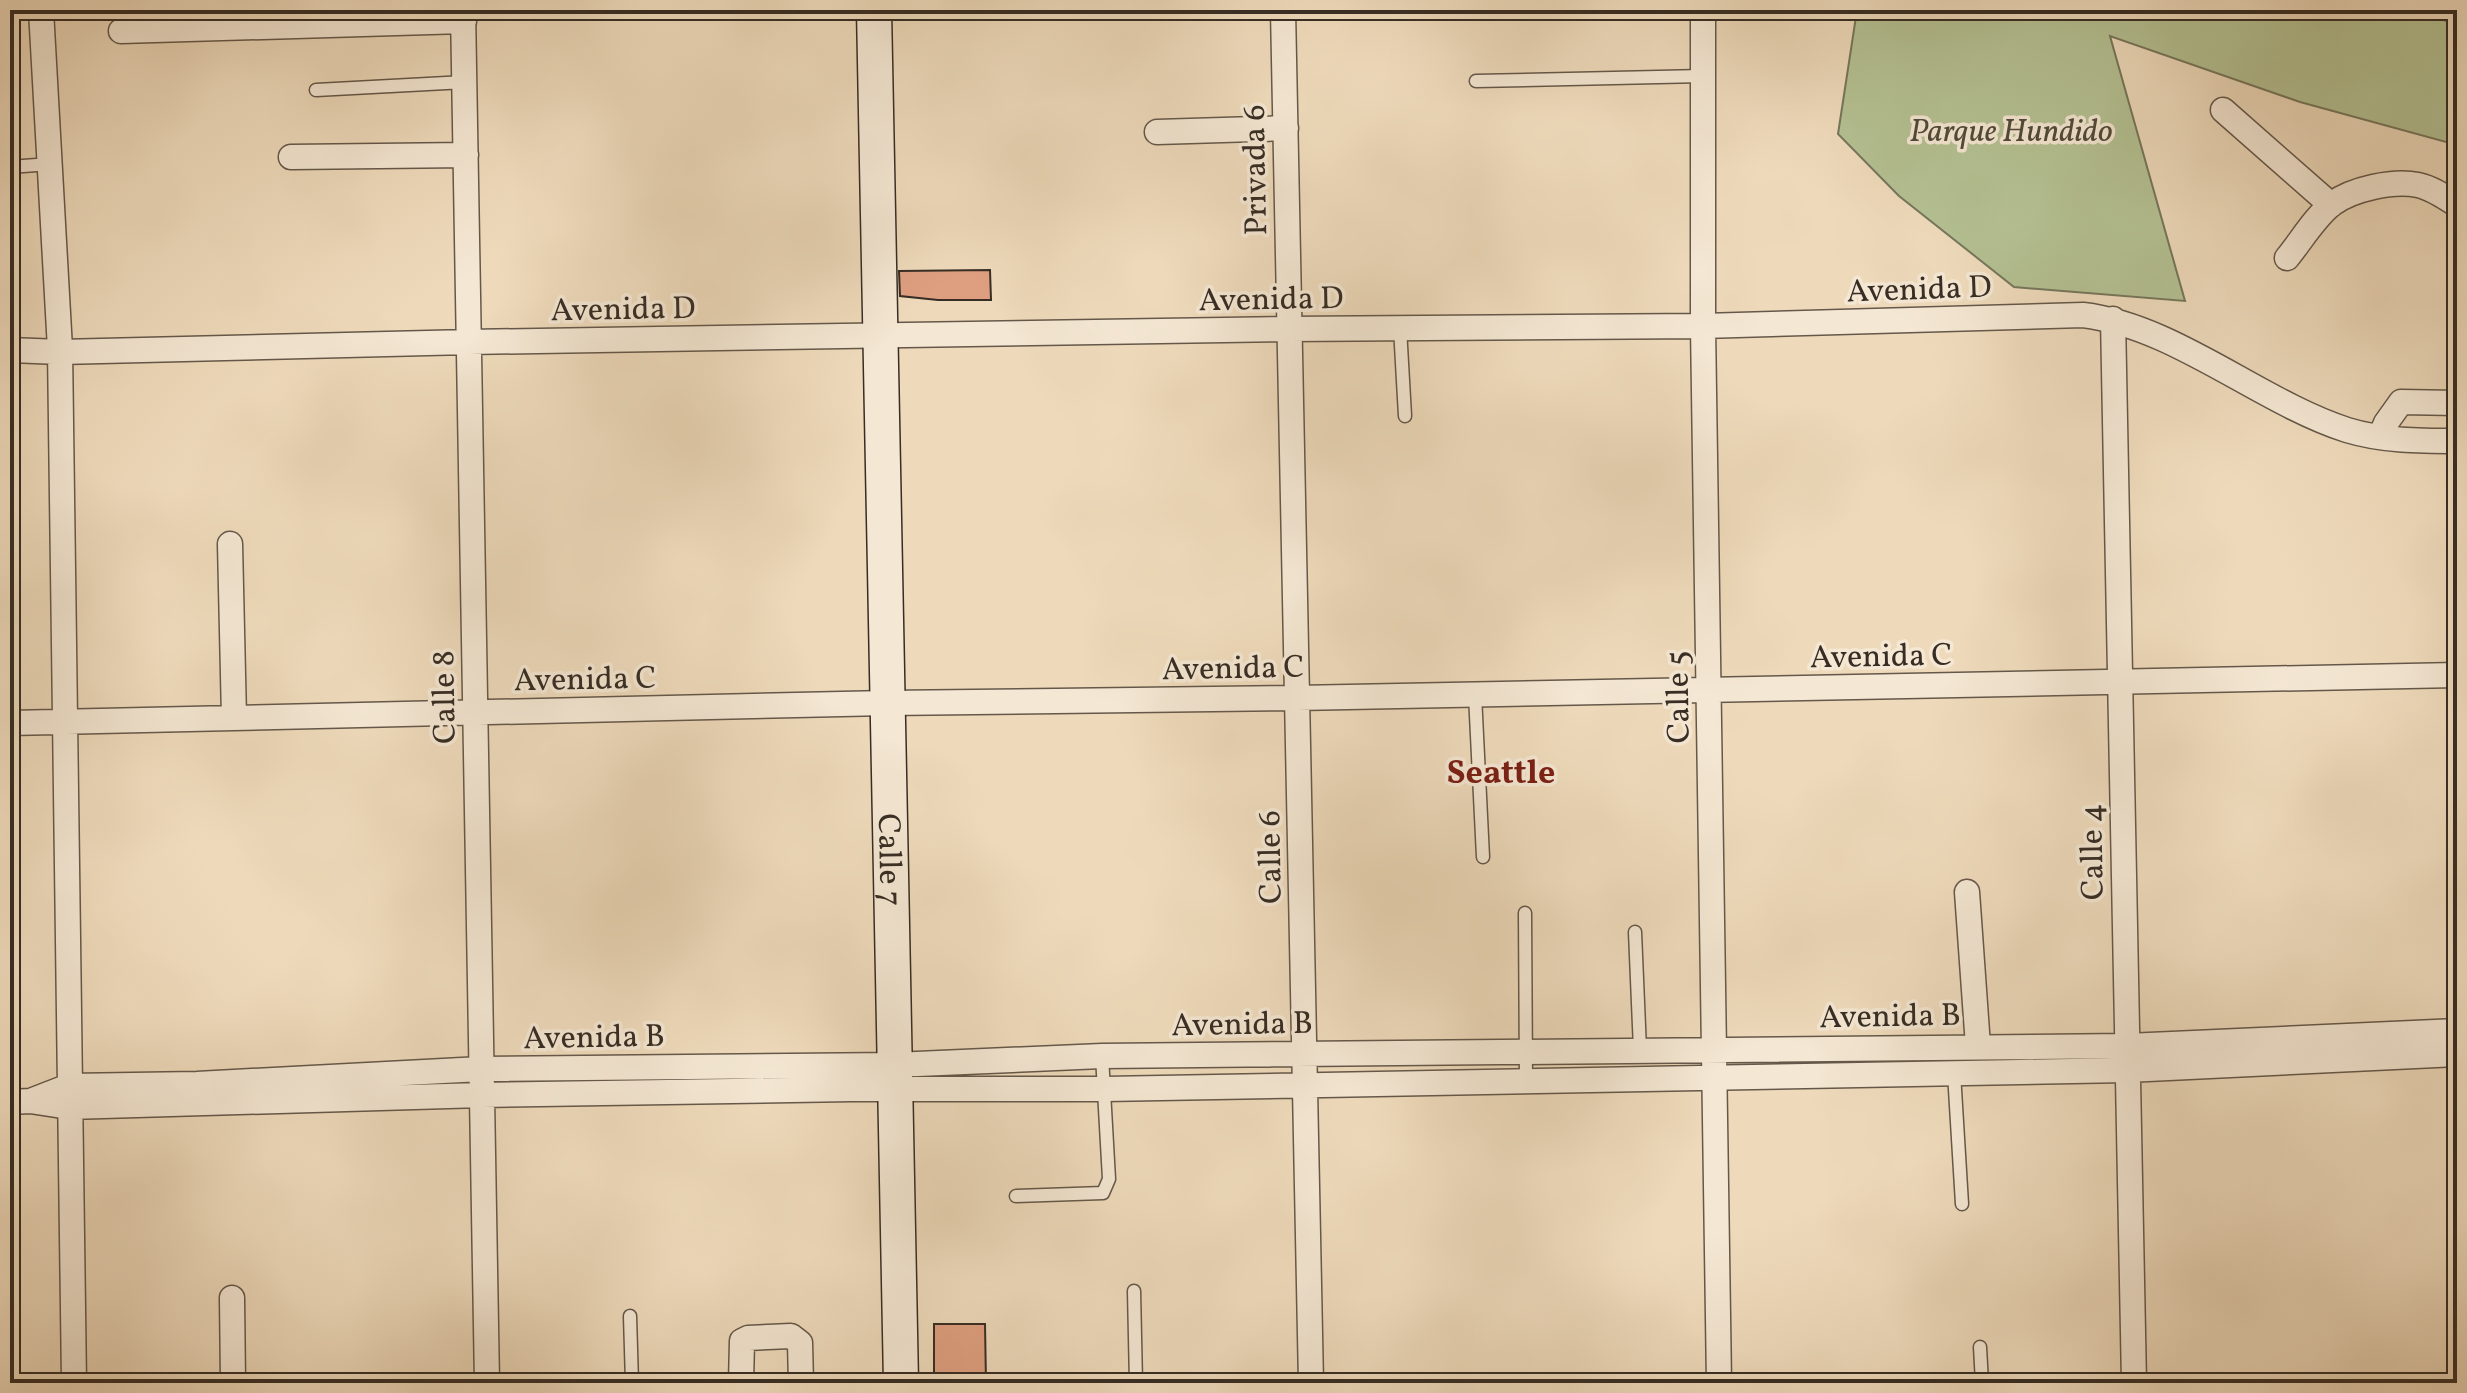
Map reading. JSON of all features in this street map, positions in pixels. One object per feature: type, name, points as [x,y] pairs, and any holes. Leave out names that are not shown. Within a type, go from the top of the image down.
[{"type":"street","points":[[41,10],[60,352],[74,1383]]},
{"type":"street","name":"Calle 7","points":[[874,10],[901,1383]]},
{"type":"street","name":"Privada 6","points":[[1283,10],[1289,329]]},
{"type":"street","name":"Calle 5","points":[[1703,10],[1703,326],[1719,1383]]},
{"type":"street","points":[[121,31],[464,15]]},
{"type":"street","name":"Calle 8","points":[[464,15],[487,1383]]},
{"type":"street","points":[[2223,110],[2331,205]]},
{"type":"street","points":[[1157,132],[1286,128]]},
{"type":"street","points":[[291,157],[466,155]]},
{"type":"street","points":[[2287,258],[2331,205],[2359,192],[2394,185],[2416,185],[2442,194],[2457,205]]},
{"type":"street","name":"Avenida D","points":[[10,350],[60,352],[1289,329],[1703,326],[2083,315],[2113,319],[2346,429],[2411,441],[2457,441]]},
{"type":"street","name":"Calle 4","points":[[2113,319],[2134,1383]]},
{"type":"street","name":"Calle 6","points":[[1289,329],[1311,1383]]},
{"type":"street","points":[[2380,437],[2401,402],[2457,403]]},
{"type":"street","points":[[230,544],[234,718]]},
{"type":"street","name":"Avenida C","points":[[10,723],[887,703],[1475,695],[2457,675]]},
{"type":"street","points":[[1967,892],[1978,1046]]},
{"type":"street","name":"Avenida B","points":[[197,1094],[481,1069],[654,1080],[894,1078],[1105,1089],[1954,1073],[2457,1031]]},
{"type":"street","name":"Avenida B","points":[[894,1078],[1102,1056],[1978,1046],[2127,1058],[2457,1054]]},
{"type":"street","points":[[1875,1047],[1876,1074]]},
{"type":"street","name":"Avenida B","points":[[20,1101],[197,1094],[482,1095],[654,1080]]},
{"type":"street","points":[[232,1298],[233,1383]]},
{"type":"street","points":[[741,1383],[742,1341],[791,1336],[800,1343],[801,1383]]},
{"type":"lane","points":[[1476,81],[1703,76]]},
{"type":"lane","points":[[316,90],[465,82]]},
{"type":"lane","points":[[10,167],[50,164]]},
{"type":"lane","points":[[1400,328],[1405,416]]},
{"type":"lane","points":[[1475,695],[1483,857]]},
{"type":"lane","points":[[1525,913],[1526,1080]]},
{"type":"lane","points":[[1635,932],[1640,1050]]},
{"type":"lane","points":[[1016,1196],[1103,1193],[1109,1179],[1102,1056]]},
{"type":"lane","points":[[1954,1073],[1962,1204]]},
{"type":"lane","points":[[1134,1291],[1136,1383]]},
{"type":"lane","points":[[630,1316],[632,1383]]},
{"type":"lane","points":[[1980,1347],[1982,1383]]},
{"type":"path","points":[[2434,10],[2457,29]]},
{"type":"green space","name":"Parque Hundido","points":[[1857,10],[2457,10],[2457,145],[2300,102],[2110,36],[2185,301],[2014,287],[1899,196],[1838,134]]},
{"type":"building","points":[[990,270],[991,300],[900,296],[899,271]]},
{"type":"building","points":[[934,1324],[985,1324],[986,1383],[934,1383]]},
{"type":"district","name":"Seattle","points":[[1501,771]]}]
